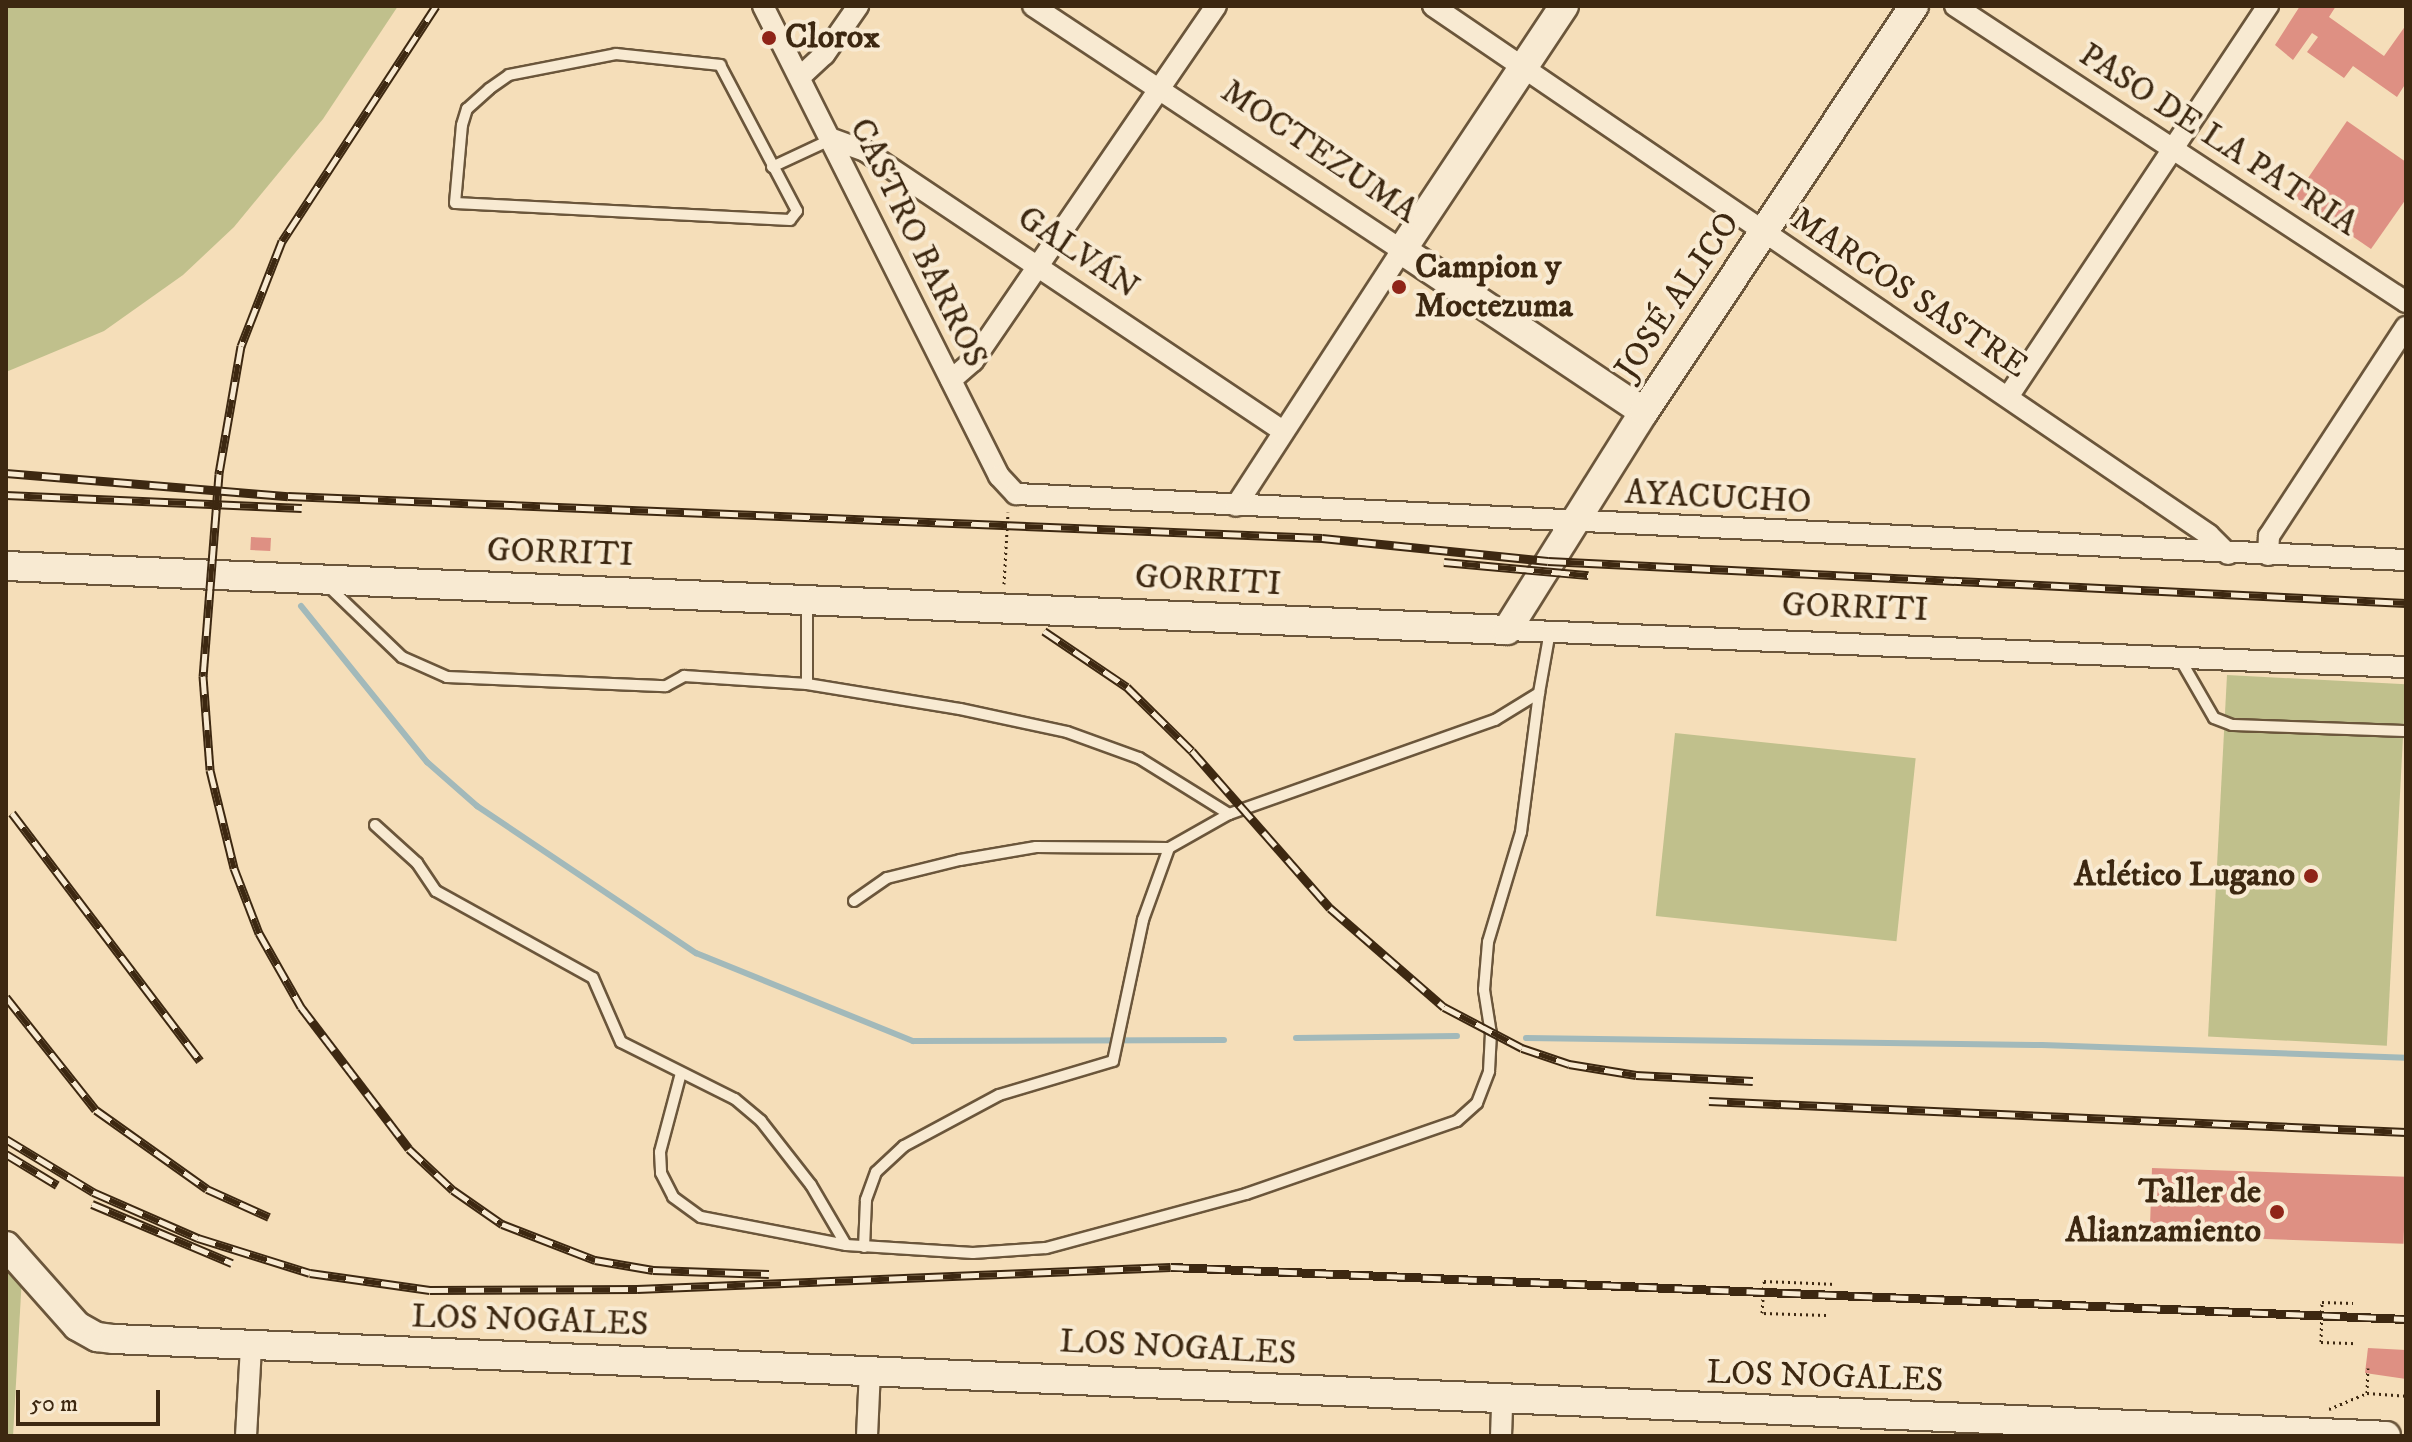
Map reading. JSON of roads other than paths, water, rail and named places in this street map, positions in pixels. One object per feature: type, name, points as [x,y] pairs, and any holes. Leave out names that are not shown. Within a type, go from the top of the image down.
[{"type":"street","name":"CASTRO BARROS","points":[[763,6],[951,380],[1018,493]]},
{"type":"street","points":[[800,77],[824,55],[858,6]]},
{"type":"street","name":"MOCTEZUMA","points":[[1033,6],[1644,412]]},
{"type":"street","points":[[951,380],[973,361],[1216,6]]},
{"type":"street","name":"MARCOS SASTRE","points":[[1433,6],[1763,234],[2209,535],[2228,554]]},
{"type":"street","points":[[1236,506],[1564,6]]},
{"type":"street","name":"JOSÉ ALICO","points":[[1507,630],[1644,412],[1914,6]]},
{"type":"street","name":"PASO DE LA PATRIA","points":[[1955,6],[2406,302]]},
{"type":"street","points":[[2008,397],[2268,6]]},
{"type":"street","name":"GALVÁN","points":[[832,139],[865,151],[1283,431]]},
{"type":"street","points":[[2268,555],[2269,536],[2406,327]]},
{"type":"street","name":"AYACUCHO","points":[[1018,493],[1574,523],[2406,560]]},
{"type":"street","name":"GORRITI","points":[[6,566],[2406,667]]},
{"type":"street","name":"LOS NOGALES","points":[[6,1246],[30,1268],[67,1316],[97,1337],[1502,1400],[1936,1426],[2386,1436]]},
{"type":"street","points":[[246,1436],[251,1346]]},
{"type":"street","points":[[867,1436],[870,1370]]},
{"type":"street","points":[[1501,1436],[1502,1400]]},
{"type":"lane","points":[[593,56],[647,56],[720,65],[772,167],[797,211],[790,220],[455,203],[467,109],[509,75],[593,56]]},
{"type":"lane","points":[[772,167],[832,139]]},
{"type":"lane","points":[[321,579],[402,657],[447,677],[666,686],[684,676],[807,684],[1067,732],[1150,764],[1229,814]]},
{"type":"lane","points":[[807,600],[807,684]]},
{"type":"lane","points":[[681,1073],[660,1152],[661,1173],[673,1197],[701,1217],[864,1247],[973,1253],[1046,1248],[1246,1194],[1457,1121],[1477,1103],[1489,1071],[1488,942],[1521,832],[1550,631]]},
{"type":"lane","points":[[2179,657],[2214,718],[2232,725],[2406,731]]},
{"type":"lane","points":[[854,901],[874,883],[960,860],[1036,847],[1169,848],[1229,814],[1495,720],[1539,693]]},
{"type":"lane","points":[[375,825],[417,863],[436,891],[593,978],[621,1042],[735,1099],[761,1121],[811,1185],[846,1245]]},
{"type":"lane","points":[[864,1247],[866,1200],[876,1172],[904,1146],[999,1095],[1113,1061],[1143,920],[1169,848]]},
{"type":"waterway","points":[[301,606],[427,762],[477,806],[696,953],[913,1041],[1224,1040]]},
{"type":"waterway","points":[[1296,1038],[1457,1036]]},
{"type":"waterway","points":[[1526,1038],[2042,1045],[2406,1058]]},
{"type":"railway","points":[[436,6],[282,241],[241,346],[219,474],[203,676],[210,770],[234,868],[259,933],[301,1007],[409,1149],[453,1190],[502,1224],[595,1260],[653,1270],[769,1274]]},
{"type":"railway","points":[[6,473],[288,496],[1322,538],[1548,561],[2406,603]]},
{"type":"railway","points":[[6,495],[302,508]]},
{"type":"railway","points":[[1444,562],[1588,575]]},
{"type":"railway","points":[[1044,631],[1127,687],[1192,751],[1330,908],[1444,1007],[1522,1048],[1569,1064],[1636,1075],[1753,1081]]},
{"type":"railway","points":[[12,813],[200,1061]]},
{"type":"railway","points":[[6,997],[96,1110],[207,1189],[269,1217]]},
{"type":"railway","points":[[1709,1101],[2406,1132]]},
{"type":"railway","points":[[6,1139],[93,1192],[198,1238],[310,1273],[430,1290],[637,1289],[1171,1267],[2406,1319]]},
{"type":"railway","points":[[6,1154],[57,1185]]},
{"type":"railway","points":[[92,1204],[232,1263]]},
{"type":"place","name":"Clorox","points":[[769,38]]},
{"type":"place","name":"Campion y Moctezuma","points":[[1399,287]]},
{"type":"place","name":"Atlético Lugano","points":[[2311,876]]},
{"type":"place","name":"Taller de Alianzamiento","points":[[2277,1212]]}]
